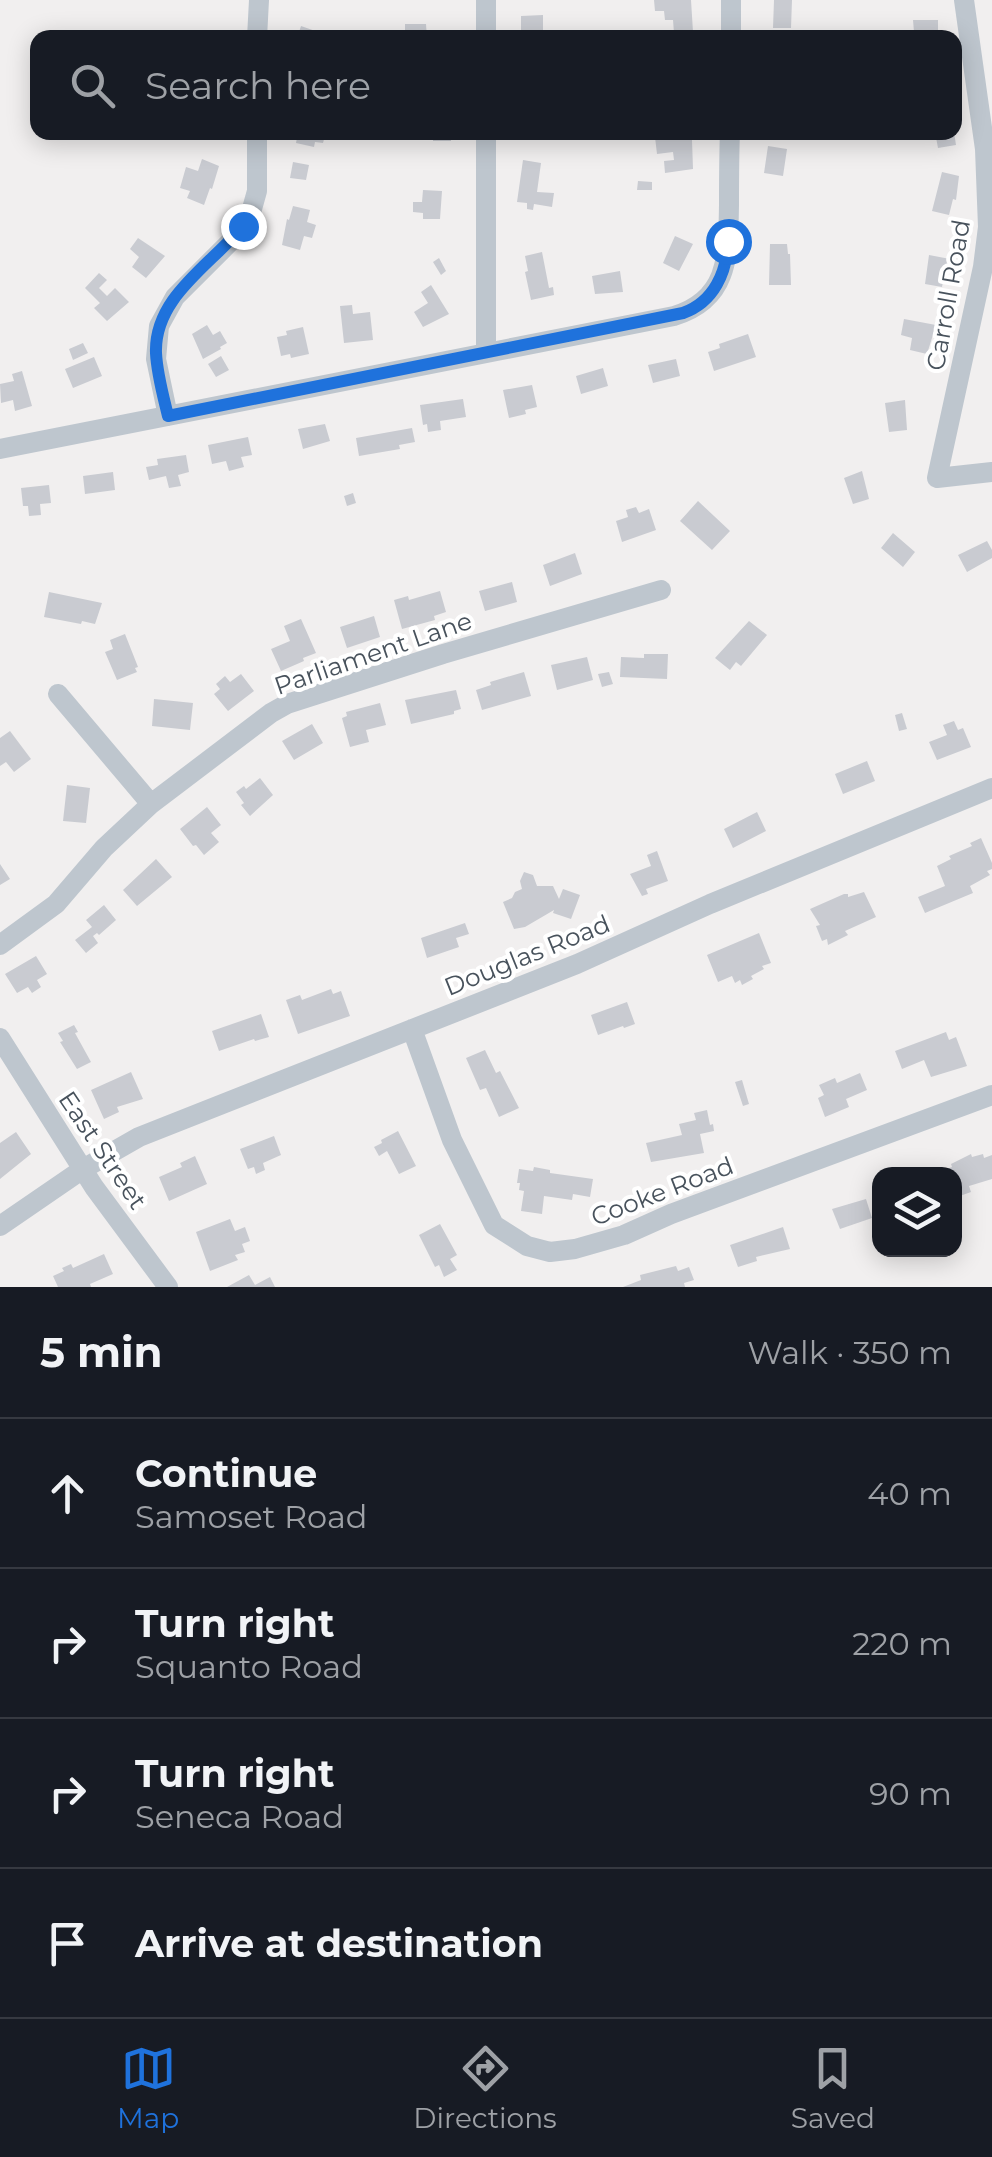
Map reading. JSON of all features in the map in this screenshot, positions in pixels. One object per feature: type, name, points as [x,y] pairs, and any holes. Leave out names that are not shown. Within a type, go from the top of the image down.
[{"type":"street","points":[[257,30],[259,0]]},
{"type":"street","points":[[486,0],[486,30]]},
{"type":"street","points":[[731,0],[731,30]]},
{"type":"street","name":"Carroll Road","points":[[964,0],[984,149],[988,227],[984,267],[937,478],[992,472]]},
{"type":"street","points":[[168,416],[156,360],[159,326],[175,297],[250,216],[257,191],[257,140]]},
{"type":"street","points":[[486,140],[486,353]]},
{"type":"street","points":[[0,449],[674,316],[698,306],[714,289],[728,254],[730,140]]},
{"type":"street","name":"Parliament Lane","points":[[0,945],[56,904],[104,848],[151,804],[287,704],[661,590]]},
{"type":"street","points":[[58,694],[151,804]]},
{"type":"street","name":"Douglas Road","points":[[0,1226],[83,1169],[139,1137],[577,964],[710,904],[992,788]]},
{"type":"street","name":"Cooke Road","points":[[412,1029],[452,1140],[494,1224],[527,1246],[550,1252],[624,1234],[992,1095]]},
{"type":"street","name":"East Street","points":[[0,1038],[94,1187],[168,1287]]},
{"type":"building","points":[[654,0],[691,0],[693,30],[674,30],[673,20],[665,20],[664,11],[655,11]]},
{"type":"building","points":[[774,0],[792,0],[791,28],[773,28]]},
{"type":"building","points":[[543,15],[543,30],[521,30],[521,16]]},
{"type":"building","points":[[913,20],[938,20],[938,30],[914,30]]},
{"type":"building","points":[[405,24],[426,24],[426,30],[405,30]]},
{"type":"building","points":[[324,140],[315,142],[314,147],[296,143]]},
{"type":"building","points":[[655,140],[692,140],[693,169],[665,173],[664,161],[674,160],[673,152],[657,154]]},
{"type":"building","points":[[936,140],[955,140],[956,145],[938,148]]},
{"type":"building","points":[[768,146],[787,149],[783,176],[764,173]]},
{"type":"building","points":[[202,159],[219,166],[204,205],[187,198],[190,191],[180,188],[186,167],[198,171]]},
{"type":"building","points":[[523,160],[541,163],[537,192],[554,193],[552,207],[534,204],[533,210],[527,209],[527,203],[517,202]]},
{"type":"building","points":[[293,162],[309,165],[306,180],[290,178]]},
{"type":"building","points":[[942,172],[959,176],[956,200],[953,199],[949,215],[932,211]]},
{"type":"building","points":[[638,181],[652,182],[652,190],[637,190]]},
{"type":"building","points":[[423,190],[442,191],[440,219],[423,219],[423,213],[413,212],[413,202],[422,202]]},
{"type":"building","points":[[293,206],[310,210],[307,222],[316,225],[312,238],[304,236],[300,250],[282,245]]},
{"type":"building","points":[[675,236],[693,244],[679,271],[663,263]]},
{"type":"building","points":[[138,238],[165,256],[146,278],[132,267],[139,257],[130,249]]},
{"type":"building","points":[[770,244],[787,244],[791,285],[769,285]]},
{"type":"building","points":[[542,252],[554,295],[531,300],[525,256]]},
{"type":"building","points":[[929,255],[950,259],[942,287],[925,284]]},
{"type":"building","points":[[439,258],[446,271],[441,275],[433,262]]},
{"type":"building","points":[[620,271],[623,292],[595,294],[592,276]]},
{"type":"building","points":[[99,273],[107,280],[99,288],[107,296],[115,288],[129,302],[107,321],[94,308],[100,303],[85,288]]},
{"type":"building","points":[[431,285],[449,314],[423,327],[414,312],[428,303],[421,292]]},
{"type":"building","points":[[352,305],[353,314],[370,312],[373,340],[344,343],[340,306]]},
{"type":"building","points":[[904,319],[936,325],[927,354],[910,350],[912,338],[901,335]]},
{"type":"building","points":[[207,325],[213,335],[220,331],[227,343],[203,359],[192,334]]},
{"type":"building","points":[[303,327],[309,354],[281,356],[277,337]]},
{"type":"building","points":[[748,334],[756,357],[714,371],[708,352]]},
{"type":"building","points":[[83,343],[88,353],[73,360],[69,349]]},
{"type":"building","points":[[221,356],[229,370],[216,377],[208,364]]},
{"type":"building","points":[[94,357],[102,376],[73,388],[65,369]]},
{"type":"building","points":[[676,359],[680,376],[653,383],[648,365]]},
{"type":"building","points":[[603,368],[608,386],[581,394],[576,376]]},
{"type":"building","points":[[22,371],[32,406],[15,411],[13,400],[1,403],[0,384],[14,381],[12,374]]},
{"type":"building","points":[[532,385],[537,407],[509,418],[503,390]]},
{"type":"building","points":[[463,399],[466,417],[440,421],[441,430],[428,432],[420,405]]},
{"type":"building","points":[[905,400],[907,430],[889,432],[885,403]]},
{"type":"building","points":[[325,424],[330,441],[303,449],[298,429]]},
{"type":"building","points":[[412,428],[415,442],[399,445],[400,449],[359,456],[356,438]]},
{"type":"building","points":[[248,437],[252,455],[241,457],[244,467],[229,471],[226,461],[212,464],[208,445]]},
{"type":"building","points":[[186,455],[189,472],[178,475],[181,486],[169,488],[166,476],[149,480],[146,467],[158,465],[157,459]]},
{"type":"building","points":[[862,471],[869,499],[853,504],[844,478]]},
{"type":"building","points":[[113,472],[115,490],[85,494],[83,476]]},
{"type":"building","points":[[49,485],[51,503],[40,504],[41,515],[29,516],[28,506],[23,506],[21,488]]},
{"type":"building","points":[[353,493],[356,503],[347,506],[344,496]]},
{"type":"building","points":[[698,501],[730,531],[712,550],[680,521]]},
{"type":"building","points":[[636,507],[639,513],[649,509],[656,530],[622,542],[616,521],[628,517],[626,510]]},
{"type":"building","points":[[893,533],[915,552],[903,567],[881,548]]},
{"type":"building","points":[[987,541],[992,558],[967,572],[958,555]]},
{"type":"building","points":[[575,553],[582,574],[550,586],[543,565]]},
{"type":"building","points":[[512,582],[517,602],[485,611],[479,591]]},
{"type":"building","points":[[440,591],[446,612],[434,616],[435,620],[402,629],[394,600]]},
{"type":"building","points":[[49,592],[102,603],[95,624],[44,617]]},
{"type":"building","points":[[374,616],[380,637],[347,648],[340,627]]},
{"type":"building","points":[[301,619],[316,653],[281,671],[271,649],[290,641],[284,626]]},
{"type":"building","points":[[749,621],[767,635],[741,666],[736,662],[730,670],[715,658]]},
{"type":"building","points":[[125,634],[138,667],[137,672],[117,680],[105,652],[113,649],[110,640]]},
{"type":"building","points":[[644,654],[668,654],[667,679],[620,677],[621,657],[644,658]]},
{"type":"building","points":[[587,657],[593,680],[557,690],[551,665]]},
{"type":"building","points":[[524,672],[531,696],[482,710],[476,690]]},
{"type":"building","points":[[609,672],[613,684],[602,687],[598,674]]},
{"type":"building","points":[[241,674],[254,691],[228,711],[214,694],[220,689],[216,684],[225,676],[230,682]]},
{"type":"building","points":[[456,690],[461,709],[411,724],[405,700]]},
{"type":"building","points":[[154,699],[193,703],[190,730],[152,726]]},
{"type":"building","points":[[380,703],[386,725],[366,730],[369,742],[350,747],[342,718],[347,716],[346,712]]},
{"type":"building","points":[[902,713],[907,729],[899,731],[895,715]]},
{"type":"building","points":[[954,721],[958,730],[963,728],[971,747],[937,760],[929,742],[947,735],[943,725]]},
{"type":"building","points":[[312,724],[323,743],[294,760],[282,741]]},
{"type":"building","points":[[10,731],[31,759],[14,772],[6,762],[0,766],[0,738]]},
{"type":"building","points":[[867,761],[875,781],[843,794],[835,774]]},
{"type":"building","points":[[260,778],[273,795],[250,816],[236,792]]},
{"type":"building","points":[[67,785],[90,788],[86,823],[63,821]]},
{"type":"building","points":[[207,807],[221,825],[211,833],[219,842],[204,855],[180,829]]},
{"type":"building","points":[[757,812],[766,831],[733,848],[724,829]]},
{"type":"building","points":[[981,838],[992,863],[992,869],[987,871],[990,875],[970,886],[973,893],[925,913],[918,897],[945,886],[937,866]]},
{"type":"building","points":[[657,851],[668,881],[646,889],[648,894],[642,896],[630,874],[651,866],[647,855]]},
{"type":"building","points":[[156,859],[172,877],[137,906],[123,890]]},
{"type":"building","points":[[0,864],[10,879],[0,885]]},
{"type":"building","points":[[524,872],[533,875],[537,886],[553,886],[559,899],[563,889],[580,895],[571,919],[553,913],[554,910],[514,929],[503,902],[522,889]]},
{"type":"building","points":[[864,892],[876,917],[845,931],[848,935],[828,945],[827,939],[822,941],[816,926],[820,925],[810,909],[844,894],[848,897]]},
{"type":"building","points":[[104,905],[116,920],[93,936],[98,943],[86,953],[75,940],[92,927],[86,920]]},
{"type":"building","points":[[465,923],[469,934],[456,938],[459,947],[427,958],[421,938]]},
{"type":"building","points":[[759,933],[771,963],[762,966],[764,969],[742,985],[740,980],[735,983],[732,976],[718,982],[707,955]]},
{"type":"building","points":[[36,956],[47,974],[37,980],[41,987],[32,993],[28,987],[17,993],[5,974]]},
{"type":"building","points":[[331,989],[333,994],[341,991],[350,1016],[298,1034],[286,1000],[300,995],[302,1000]]},
{"type":"building","points":[[627,1002],[635,1024],[598,1035],[591,1015]]},
{"type":"building","points":[[261,1014],[269,1037],[219,1051],[212,1031]]},
{"type":"building","points":[[74,1025],[91,1062],[77,1069],[58,1033]]},
{"type":"building","points":[[946,1032],[949,1040],[956,1037],[967,1066],[931,1077],[924,1060],[902,1069],[895,1051]]},
{"type":"building","points":[[485,1050],[519,1108],[499,1117],[486,1088],[480,1090],[466,1058]]},
{"type":"building","points":[[131,1072],[143,1099],[117,1107],[119,1112],[104,1119],[91,1090]]},
{"type":"building","points":[[860,1073],[867,1090],[846,1099],[849,1107],[825,1117],[818,1098],[824,1095],[819,1085],[835,1078],[837,1083]]},
{"type":"building","points":[[742,1080],[749,1104],[743,1106],[735,1082]]},
{"type":"building","points":[[707,1110],[714,1131],[700,1134],[704,1153],[651,1162],[646,1143],[682,1135],[679,1124],[696,1120],[694,1113]]},
{"type":"building","points":[[398,1131],[416,1166],[399,1174],[387,1151],[379,1156],[374,1147]]},
{"type":"building","points":[[16,1132],[31,1154],[0,1179],[0,1143]]},
{"type":"building","points":[[274,1136],[281,1155],[263,1163],[265,1170],[256,1174],[254,1167],[248,1169],[240,1149]]},
{"type":"building","points":[[971,1154],[983,1154],[984,1158],[992,1155],[992,1179],[969,1186],[971,1192],[962,1195],[962,1167],[951,1164]]},
{"type":"building","points":[[195,1156],[207,1184],[169,1201],[159,1177]]},
{"type":"building","points":[[534,1167],[593,1179],[590,1197],[573,1194],[572,1200],[544,1196],[542,1214],[521,1211],[524,1191],[519,1190],[517,1183],[519,1169],[533,1171]]},
{"type":"building","points":[[866,1199],[872,1218],[840,1229],[832,1209]]},
{"type":"building","points":[[230,1219],[235,1231],[245,1227],[250,1241],[242,1244],[245,1252],[235,1255],[238,1260],[210,1271],[196,1232]]},
{"type":"building","points":[[440,1224],[457,1255],[450,1259],[457,1270],[444,1277],[419,1235]]},
{"type":"building","points":[[783,1227],[790,1249],[756,1257],[757,1261],[738,1267],[730,1245]]},
{"type":"building","points":[[104,1254],[113,1274],[90,1284],[91,1287],[58,1287],[53,1276],[64,1271],[62,1268],[71,1264],[73,1268]]},
{"type":"building","points":[[676,1266],[678,1271],[689,1267],[694,1280],[684,1283],[685,1287],[623,1287],[641,1280],[640,1275]]},
{"type":"building","points":[[249,1275],[255,1285],[270,1277],[275,1287],[227,1287]]},
{"type":"route","points":[[243,226],[175,297],[162,318],[156,351],[168,416],[674,316],[698,306],[714,289],[726,264],[728,241]]}]
